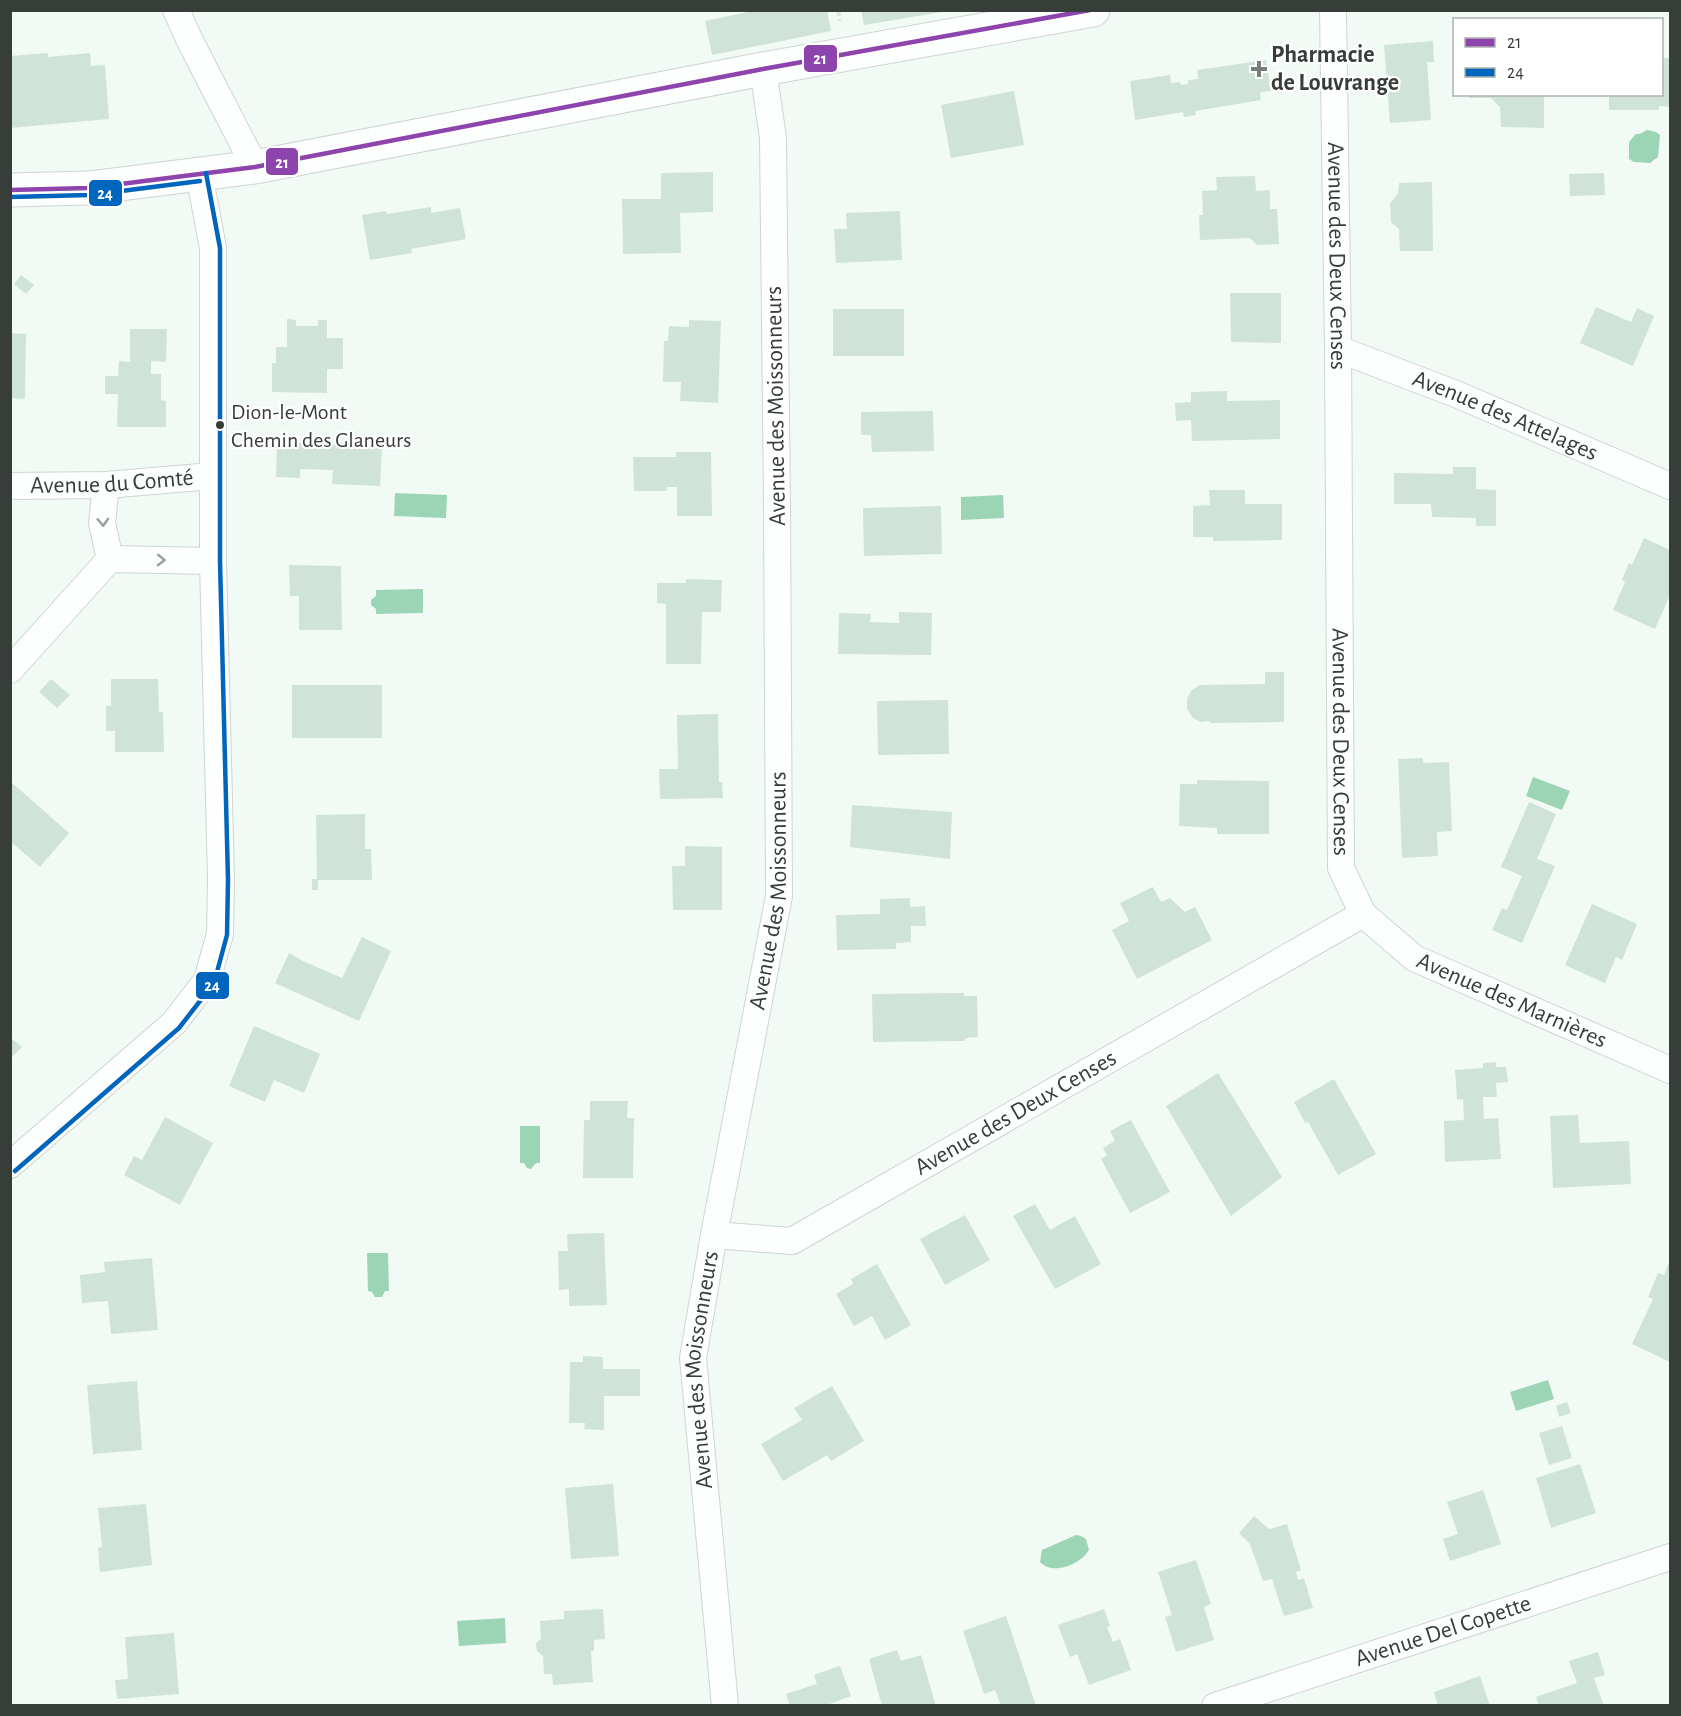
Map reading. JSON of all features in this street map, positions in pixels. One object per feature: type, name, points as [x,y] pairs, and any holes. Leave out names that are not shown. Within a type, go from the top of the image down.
[{"type":"street","points":[[176,10],[191,44],[255,167]]},
{"type":"street","points":[[10,190],[89,188],[255,167],[763,69],[1093,10]]},
{"type":"street","name":"Avenue des Deux Censes","points":[[714,1235],[792,1241],[1363,914],[1341,868],[1338,349],[1333,10]]},
{"type":"street","name":"Avenue des Moissonneurs","points":[[725,1706],[693,1358],[778,896],[773,138],[763,69]]},
{"type":"street","points":[[10,1165],[174,1023],[207,980],[220,934],[221,880],[212,476],[213,248],[199,174]]},
{"type":"street","name":"Avenue des Attelages","points":[[1338,349],[1456,394],[1671,486]]},
{"type":"street","name":"Avenue du Comté","points":[[10,486],[106,485],[212,476]]},
{"type":"street","points":[[106,485],[102,523],[110,559]]},
{"type":"street","points":[[10,670],[110,559],[213,561]]},
{"type":"street","name":"Avenue des Marnières","points":[[1363,914],[1414,958],[1671,1070]]},
{"type":"street","name":"Avenue Del Copette","points":[[1217,1705],[1671,1557]]},
{"type":"shaded area","points":[[1647,130],[1660,135],[1658,157],[1650,163],[1634,162],[1629,159],[1629,142],[1636,134]]},
{"type":"shaded area","points":[[395,493],[447,495],[446,518],[394,516]]},
{"type":"shaded area","points":[[1003,495],[1004,518],[961,520],[961,497]]},
{"type":"shaded area","points":[[423,589],[423,613],[376,614],[376,609],[371,605],[371,600],[376,596],[376,590]]},
{"type":"shaded area","points":[[1533,777],[1570,791],[1562,810],[1526,796]]},
{"type":"shaded area","points":[[520,1126],[540,1126],[540,1163],[536,1163],[531,1169],[527,1168],[524,1163],[520,1163]]},
{"type":"shaded area","points":[[367,1253],[388,1253],[389,1291],[385,1291],[382,1297],[375,1297],[372,1292],[368,1291]]},
{"type":"shaded area","points":[[1548,1380],[1554,1399],[1516,1411],[1510,1392]]},
{"type":"shaded area","points":[[1076,1535],[1086,1539],[1089,1550],[1080,1560],[1059,1568],[1052,1568],[1040,1562],[1042,1550]]},
{"type":"shaded area","points":[[505,1618],[506,1643],[459,1646],[457,1621]]},
{"type":"building","points":[[757,10],[827,10],[831,31],[712,55],[705,21]]},
{"type":"building","points":[[861,10],[942,10],[942,12],[864,25]]},
{"type":"building","points":[[1433,41],[1434,62],[1427,62],[1431,120],[1390,123],[1384,45]]},
{"type":"building","points":[[48,53],[48,57],[90,53],[91,66],[105,65],[109,119],[10,128],[10,56]]},
{"type":"building","points":[[1663,58],[1670,58],[1670,107],[1659,106],[1659,110],[1609,110],[1609,96],[1663,96]]},
{"type":"building","points":[[1266,60],[1271,91],[1260,92],[1261,100],[1195,111],[1196,115],[1184,117],[1183,112],[1135,120],[1130,81],[1170,75],[1171,83],[1188,84],[1188,80],[1198,79],[1197,70]]},
{"type":"building","points":[[1014,91],[1024,145],[951,158],[941,105]]},
{"type":"building","points":[[1469,96],[1544,96],[1544,128],[1501,127],[1500,107],[1491,98],[1469,98]]},
{"type":"building","points":[[713,172],[713,212],[680,213],[681,253],[623,254],[622,199],[661,199],[661,173]]},
{"type":"building","points":[[1604,173],[1605,195],[1570,196],[1569,174]]},
{"type":"building","points":[[1255,176],[1256,191],[1270,190],[1270,209],[1277,209],[1279,244],[1257,245],[1250,238],[1200,240],[1199,215],[1203,215],[1202,191],[1217,190],[1216,177]]},
{"type":"building","points":[[1432,182],[1433,251],[1400,251],[1399,229],[1391,222],[1390,203],[1398,194],[1399,183]]},
{"type":"building","points":[[431,207],[431,213],[460,208],[466,239],[411,249],[412,253],[370,260],[362,215],[386,211],[387,214]]},
{"type":"building","points":[[900,211],[902,260],[836,263],[834,229],[847,229],[846,213]]},
{"type":"building","points":[[21,275],[34,285],[26,294],[14,284]]},
{"type":"building","points":[[1230,293],[1281,293],[1281,343],[1231,342]]},
{"type":"building","points":[[1596,307],[1631,322],[1637,308],[1654,316],[1633,366],[1580,343]]},
{"type":"building","points":[[833,309],[904,309],[904,356],[833,356]]},
{"type":"building","points":[[287,319],[296,320],[296,326],[318,326],[318,320],[327,320],[327,338],[343,338],[343,369],[327,369],[327,393],[272,392],[272,363],[276,363],[276,347],[287,347]]},
{"type":"building","points":[[689,320],[721,321],[718,403],[680,401],[681,382],[663,382],[664,341],[668,341],[669,326],[689,327]]},
{"type":"building","points":[[130,329],[167,329],[166,362],[151,361],[151,374],[161,374],[161,400],[166,401],[166,427],[117,427],[118,394],[105,394],[105,376],[118,376],[119,361],[130,362]]},
{"type":"building","points":[[10,333],[26,334],[25,399],[10,398]]},
{"type":"building","points":[[1227,391],[1227,401],[1280,400],[1280,439],[1192,441],[1191,420],[1176,421],[1175,403],[1191,402],[1191,392]]},
{"type":"building","points":[[933,411],[934,451],[872,452],[871,435],[861,435],[861,412]]},
{"type":"building","points":[[277,442],[382,446],[380,486],[332,484],[333,470],[300,469],[300,478],[276,477]]},
{"type":"building","points":[[676,452],[711,452],[712,516],[677,516],[677,487],[667,487],[667,491],[634,491],[633,457],[676,457]]},
{"type":"building","points":[[1453,467],[1476,467],[1476,489],[1496,490],[1496,526],[1476,526],[1476,518],[1432,517],[1431,504],[1394,504],[1394,473],[1453,474]]},
{"type":"building","points":[[1209,490],[1245,490],[1245,504],[1282,504],[1282,540],[1213,541],[1213,537],[1193,537],[1193,506],[1210,505]]},
{"type":"building","points":[[941,506],[942,554],[864,556],[863,508]]},
{"type":"building","points":[[1644,538],[1670,550],[1670,595],[1655,629],[1613,610],[1625,582],[1622,580],[1629,563],[1632,565]]},
{"type":"building","points":[[289,565],[341,566],[342,630],[299,630],[299,596],[290,596]]},
{"type":"building","points":[[686,579],[722,580],[721,612],[702,612],[701,664],[666,664],[666,604],[657,603],[657,583],[686,583]]},
{"type":"building","points":[[899,612],[932,613],[931,655],[838,654],[839,613],[871,614],[870,622],[899,623]]},
{"type":"building","points":[[1265,672],[1284,672],[1284,722],[1201,722],[1193,718],[1187,709],[1187,698],[1192,690],[1200,685],[1265,684]]},
{"type":"building","points":[[51,679],[70,695],[57,708],[39,692]]},
{"type":"building","points":[[111,679],[158,679],[159,712],[163,712],[164,752],[115,752],[115,731],[106,731],[106,706],[111,706]]},
{"type":"building","points":[[292,685],[382,685],[382,738],[292,738]]},
{"type":"building","points":[[948,700],[949,754],[878,755],[877,701]]},
{"type":"building","points":[[718,714],[719,782],[722,782],[723,798],[660,799],[659,769],[678,769],[677,715]]},
{"type":"building","points":[[1423,758],[1423,763],[1449,762],[1452,831],[1437,832],[1438,856],[1402,858],[1398,759]]},
{"type":"building","points":[[1197,780],[1269,781],[1269,834],[1217,834],[1217,828],[1179,826],[1180,784],[1197,784]]},
{"type":"building","points":[[10,781],[69,833],[40,867],[10,841]]},
{"type":"building","points":[[1529,802],[1556,814],[1537,859],[1555,866],[1522,943],[1492,930],[1502,908],[1507,910],[1522,876],[1501,867]]},
{"type":"building","points":[[852,805],[952,812],[950,859],[850,847]]},
{"type":"building","points":[[365,814],[365,849],[371,849],[372,880],[318,880],[318,890],[312,890],[312,879],[317,879],[316,815]]},
{"type":"building","points":[[685,846],[722,847],[722,910],[673,910],[672,866],[685,866]]},
{"type":"building","points":[[1153,887],[1161,902],[1170,898],[1185,912],[1195,907],[1212,940],[1137,979],[1112,930],[1129,921],[1120,903]]},
{"type":"building","points":[[910,898],[910,907],[925,906],[926,926],[911,926],[911,942],[896,943],[896,949],[837,950],[836,915],[880,914],[880,899]]},
{"type":"building","points":[[1592,904],[1637,924],[1622,960],[1616,957],[1605,983],[1565,965]]},
{"type":"building","points":[[362,937],[391,951],[359,1021],[275,983],[289,953],[342,978]]},
{"type":"building","points":[[964,993],[964,996],[977,996],[978,1037],[965,1038],[965,1041],[873,1042],[872,994]]},
{"type":"building","points":[[254,1026],[320,1054],[304,1093],[274,1080],[265,1102],[229,1086]]},
{"type":"building","points":[[10,1037],[22,1047],[10,1059]]},
{"type":"building","points":[[1496,1062],[1496,1067],[1506,1067],[1508,1082],[1496,1083],[1497,1097],[1483,1097],[1484,1119],[1498,1118],[1501,1159],[1445,1162],[1444,1121],[1464,1120],[1463,1099],[1457,1100],[1455,1070],[1483,1068],[1483,1063]]},
{"type":"building","points":[[1218,1073],[1282,1177],[1231,1216],[1166,1106]]},
{"type":"building","points":[[1334,1079],[1376,1154],[1338,1175],[1294,1102]]},
{"type":"building","points":[[590,1101],[628,1101],[627,1118],[634,1118],[633,1178],[583,1178],[584,1120],[590,1120]]},
{"type":"building","points":[[1578,1115],[1580,1143],[1629,1141],[1631,1184],[1553,1188],[1550,1116]]},
{"type":"building","points":[[165,1117],[213,1143],[180,1205],[124,1175],[134,1156],[142,1160]]},
{"type":"building","points":[[1131,1120],[1170,1192],[1130,1213],[1101,1159],[1107,1155],[1103,1148],[1115,1141],[1110,1131]]},
{"type":"building","points":[[1035,1204],[1050,1230],[1075,1216],[1101,1264],[1055,1289],[1013,1216]]},
{"type":"building","points":[[965,1215],[990,1260],[945,1285],[920,1239]]},
{"type":"building","points":[[604,1233],[607,1305],[569,1306],[569,1289],[559,1290],[558,1251],[568,1251],[567,1234]]},
{"type":"building","points":[[152,1258],[158,1330],[111,1334],[108,1301],[82,1303],[80,1275],[105,1272],[104,1262]]},
{"type":"building","points":[[1670,1260],[1670,1362],[1632,1344],[1653,1299],[1648,1297],[1658,1273],[1664,1275]]},
{"type":"building","points":[[877,1264],[911,1325],[885,1340],[872,1316],[854,1326],[836,1294],[853,1284],[851,1279]]},
{"type":"building","points":[[583,1356],[603,1357],[603,1369],[640,1369],[640,1396],[604,1396],[604,1430],[584,1429],[585,1423],[569,1423],[570,1362],[583,1362]]},
{"type":"building","points":[[137,1381],[142,1450],[93,1454],[87,1385]]},
{"type":"building","points":[[832,1386],[864,1441],[831,1461],[827,1455],[783,1481],[761,1444],[802,1420],[794,1408]]},
{"type":"building","points":[[1567,1402],[1571,1413],[1559,1417],[1556,1406]]},
{"type":"building","points":[[1562,1426],[1572,1458],[1549,1465],[1539,1433]]},
{"type":"building","points":[[1580,1464],[1596,1513],[1551,1528],[1536,1478]]},
{"type":"building","points":[[613,1484],[619,1556],[571,1559],[565,1488]]},
{"type":"building","points":[[1483,1490],[1501,1544],[1450,1561],[1443,1539],[1458,1534],[1447,1502]]},
{"type":"building","points":[[146,1504],[152,1565],[100,1572],[98,1548],[102,1547],[98,1508]]},
{"type":"building","points":[[1254,1516],[1269,1529],[1287,1524],[1301,1570],[1296,1572],[1298,1580],[1304,1578],[1313,1608],[1284,1616],[1272,1579],[1263,1581],[1250,1544],[1239,1533]]},
{"type":"building","points":[[1196,1560],[1211,1604],[1204,1607],[1214,1640],[1176,1652],[1165,1617],[1172,1615],[1158,1572]]},
{"type":"building","points":[[603,1609],[605,1639],[594,1640],[594,1651],[591,1651],[593,1682],[553,1685],[552,1674],[544,1674],[543,1656],[537,1651],[536,1643],[541,1639],[540,1621],[564,1619],[564,1611]]},
{"type":"building","points":[[1104,1609],[1110,1626],[1107,1627],[1113,1642],[1120,1639],[1131,1670],[1089,1685],[1077,1654],[1070,1657],[1058,1625]]},
{"type":"building","points":[[1006,1616],[1036,1706],[1001,1706],[995,1690],[984,1694],[963,1631]]},
{"type":"building","points":[[174,1633],[179,1694],[117,1699],[115,1680],[128,1679],[125,1637]]},
{"type":"building","points":[[897,1650],[901,1661],[921,1655],[936,1706],[882,1706],[869,1659]]},
{"type":"building","points":[[1598,1652],[1605,1675],[1594,1678],[1604,1706],[1539,1706],[1536,1697],[1577,1683],[1569,1661]]},
{"type":"building","points":[[840,1666],[851,1696],[824,1706],[790,1706],[786,1694],[817,1684],[814,1675]]},
{"type":"building","points":[[1480,1676],[1490,1706],[1438,1706],[1434,1692]]},
{"type":"transit line","name":"21","points":[[10,190],[89,188],[255,167],[763,69],[1090,10]]},
{"type":"transit line","name":"24","points":[[15,1171],[179,1028],[214,983],[227,935],[228,880],[220,561],[220,248],[206,173]]},
{"type":"transit line","name":"24","points":[[10,197],[90,195],[200,181]]},
{"type":"place","name":"Pharmacie de Louvrange","points":[[1259,69]]},
{"type":"place","name":"Dion-le-Mont Chemin des Glaneurs","points":[[220,425]]}]
